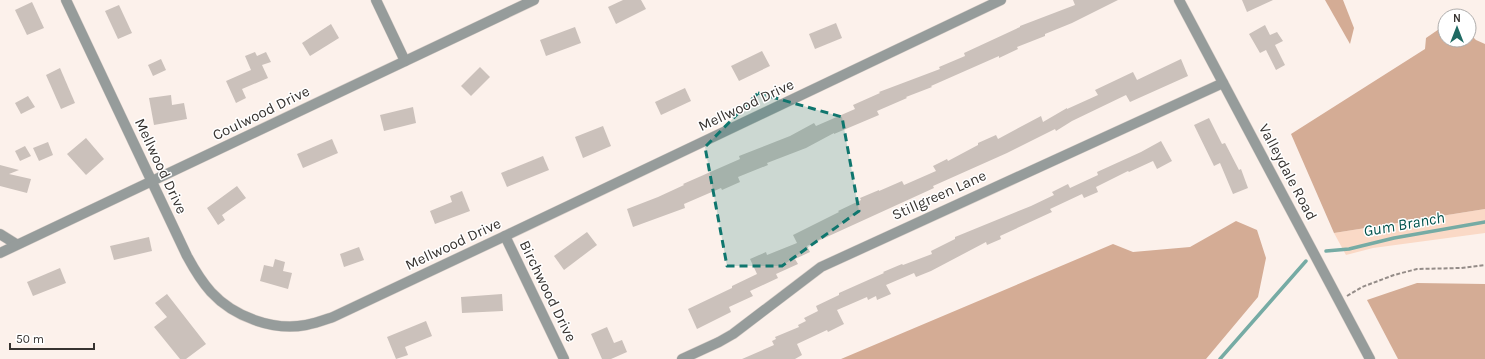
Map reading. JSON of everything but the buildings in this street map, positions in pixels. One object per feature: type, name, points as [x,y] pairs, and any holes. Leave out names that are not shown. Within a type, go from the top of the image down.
[{"type":"street","name":"Mellwood Drive","points":[[66,0],[187,256],[206,286],[227,306],[257,321],[275,325],[294,326],[305,325],[333,317],[1001,0]]},
{"type":"street","points":[[376,0],[405,61]]},
{"type":"street","name":"Coulwood Drive","points":[[0,253],[16,244],[152,182],[534,0]]},
{"type":"street","name":"Valleydale Road","points":[[1179,0],[1370,359]]},
{"type":"street","name":"Stillgreen Lane","points":[[682,359],[733,334],[821,266],[1223,83]]},
{"type":"street","points":[[0,234],[16,244]]},
{"type":"street","name":"Birchwood Drive","points":[[505,236],[564,359]]},
{"type":"path","points":[[1340,301],[1362,287],[1394,275],[1417,269],[1461,268],[1485,265]]},
{"type":"highlighted area","points":[[758,93],[842,117],[859,211],[782,266],[727,266],[705,147]]},
{"type":"shaded area","points":[[1325,0],[1343,0],[1354,28],[1350,44]]},
{"type":"shaded area","points":[[1437,30],[1437,48],[1477,48],[1477,40],[1485,44],[1485,209],[1334,233],[1291,134],[1425,49],[1426,38]]},
{"type":"shaded area","points":[[1485,209],[1485,233],[1373,248],[1346,255],[1334,233]]},
{"type":"shaded area","points":[[1236,221],[1257,230],[1266,258],[1258,297],[1206,359],[841,359],[1113,244],[1133,252],[1190,247]]},
{"type":"shaded area","points":[[1417,283],[1485,284],[1485,359],[1398,359],[1367,300]]},
{"type":"waterway","name":"Gum Branch","points":[[1326,251],[1349,249],[1394,238],[1485,222]]},
{"type":"waterway","name":"Gum Branch","points":[[1220,359],[1306,261]]}]
